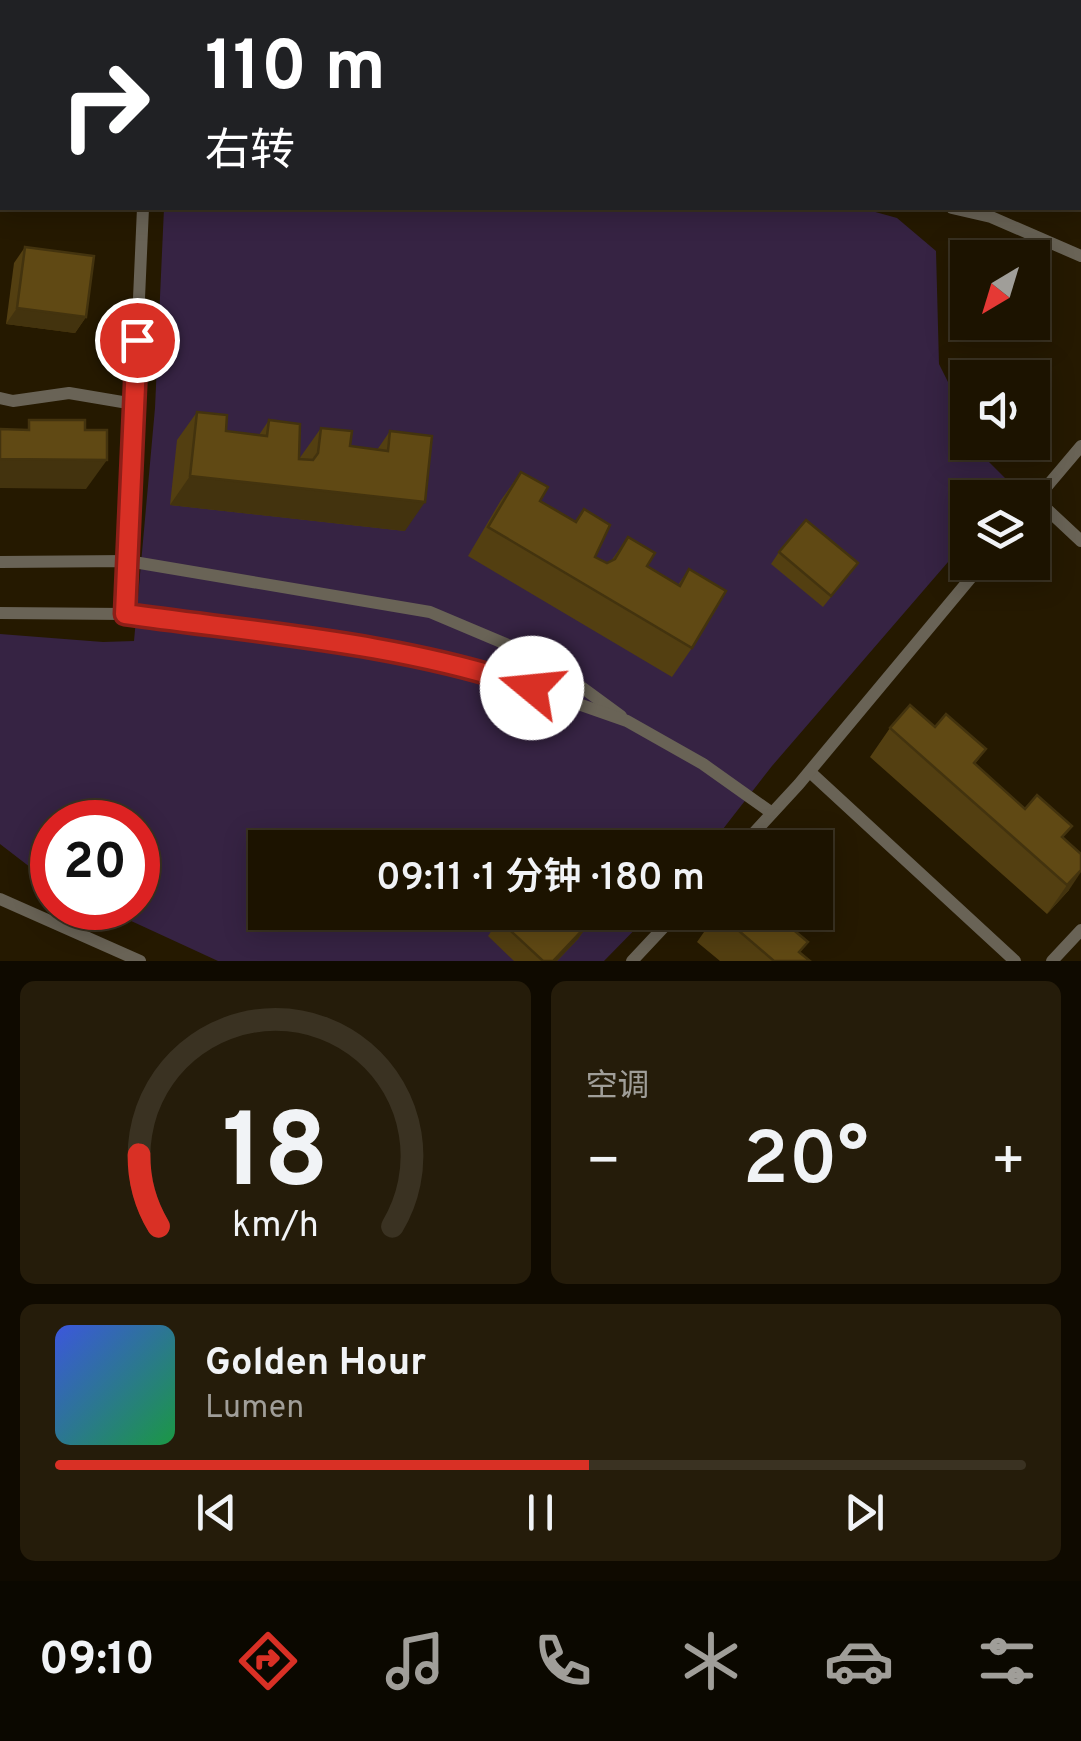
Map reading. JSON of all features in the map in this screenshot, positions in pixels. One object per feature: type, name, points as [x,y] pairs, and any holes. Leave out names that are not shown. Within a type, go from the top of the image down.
[{"type":"lane","points":[[125,614],[143,210]]},
{"type":"lane","points":[[960,210],[990,217],[1081,256]]},
{"type":"lane","points":[[981,210],[990,217]]},
{"type":"lane","points":[[0,398],[13,401],[69,393],[134,404]]},
{"type":"lane","points":[[1050,482],[1081,446]]},
{"type":"lane","points":[[1050,514],[1081,540]]},
{"type":"lane","points":[[0,562],[128,561],[430,612],[546,661],[627,721],[703,764],[772,813]]},
{"type":"lane","points":[[756,830],[810,772],[969,580]]},
{"type":"lane","points":[[0,613],[125,614],[328,642],[501,677],[627,721]]},
{"type":"lane","points":[[810,772],[1015,961]]},
{"type":"lane","points":[[0,899],[140,961]]},
{"type":"lane","points":[[632,961],[661,930]]},
{"type":"lane","points":[[1052,961],[1081,930]]},
{"type":"shaded area","points":[[164,210],[868,210],[897,218],[936,251],[939,364],[950,386],[950,460],[987,460],[1007,480],[950,480],[950,560],[772,766],[722,830],[248,830],[248,930],[634,930],[604,961],[218,961],[151,930],[160,930],[160,800],[30,800],[30,867],[0,844],[0,634],[134,641],[155,408]]},
{"type":"building","points":[[25,247],[94,256],[86,317],[17,308]]},
{"type":"building","points":[[197,412],[227,415],[226,431],[267,436],[269,420],[300,424],[299,459],[313,460],[318,453],[321,428],[352,431],[350,446],[388,451],[390,431],[432,436],[425,502],[190,476]]},
{"type":"building","points":[[29,420],[85,420],[85,430],[107,430],[107,460],[0,459],[0,429],[29,430]]},
{"type":"building","points":[[521,472],[548,487],[540,501],[576,522],[584,509],[610,525],[595,557],[607,563],[615,559],[628,537],[655,553],[647,566],[680,586],[689,569],[726,591],[692,648],[488,527]]},
{"type":"building","points":[[806,520],[858,563],[831,596],[779,552]]},
{"type":"building","points":[[910,705],[935,727],[946,714],[986,749],[974,763],[1025,809],[1037,795],[1072,826],[1062,837],[1081,854],[1081,870],[1067,885],[890,728]]},
{"type":"building","points":[[510,930],[582,930],[553,961],[543,961]]},
{"type":"building","points":[[738,930],[794,930],[808,942],[799,952],[810,961],[774,961]]},
{"type":"route","points":[[137,340],[125,614],[328,642],[501,677],[532,688]]}]
